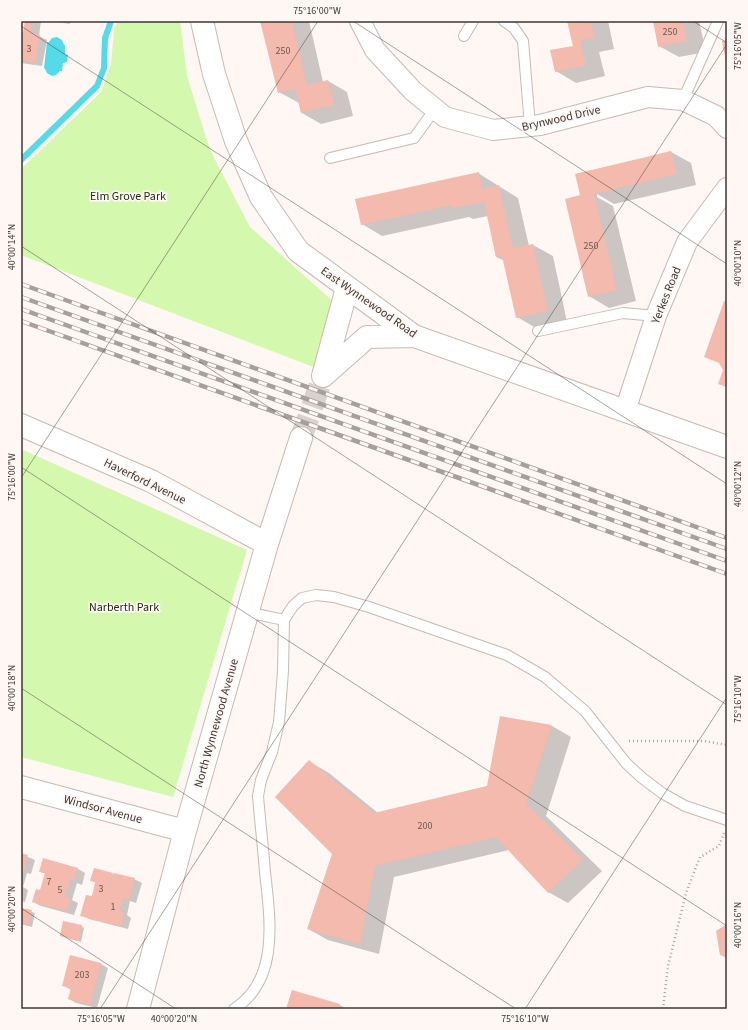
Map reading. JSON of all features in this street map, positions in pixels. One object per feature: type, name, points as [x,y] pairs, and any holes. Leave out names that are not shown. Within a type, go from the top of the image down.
[{"type":"street","name":"East Wynnewood Road","points":[[202,21],[214,74],[236,141],[261,197],[298,251],[414,336],[727,447]]},
{"type":"street","name":"Brynwood Drive","points":[[360,21],[375,50],[413,91],[445,117],[493,130],[540,125],[648,97],[683,100],[716,116],[727,128]]},
{"type":"street","name":"Yerkes Road","points":[[625,411],[656,316],[687,242],[727,188]]},
{"type":"street","points":[[347,288],[323,376],[367,337],[414,336]]},
{"type":"street","name":"Haverford Avenue","points":[[21,424],[151,481],[266,544]]},
{"type":"street","name":"North Wynnewood Avenue","points":[[138,1009],[185,831],[266,544],[301,438]]},
{"type":"street","name":"Windsor Avenue","points":[[21,787],[185,831]]},
{"type":"lane","points":[[464,36],[473,21]]},
{"type":"lane","points":[[504,21],[514,28],[523,40],[530,126]]},
{"type":"lane","points":[[683,100],[718,21]]},
{"type":"lane","points":[[330,158],[414,138],[435,109]]},
{"type":"lane","points":[[538,332],[623,313],[656,316]]},
{"type":"lane","points":[[234,1009],[243,1003],[255,988],[265,967],[269,945],[270,921],[258,796],[261,780],[272,752],[279,722],[283,671],[284,620],[293,606],[302,598],[316,596],[334,597],[507,655],[545,678],[585,711],[626,763],[662,793],[685,806],[727,820]]},
{"type":"lane","points":[[248,612],[284,620]]},
{"type":"path","points":[[610,741],[704,741],[727,745]]},
{"type":"path","points":[[662,1009],[668,966],[686,893],[700,857],[719,846],[724,832]]},
{"type":"green space","name":"Elm Grove Park","points":[[118,21],[180,21],[187,76],[210,150],[250,227],[336,304],[316,368],[21,255],[21,169],[101,92],[111,64],[114,30]]},
{"type":"green space","name":"Narberth Park","points":[[21,449],[247,550],[173,797],[21,757]]},
{"type":"water","points":[[57,37],[62,40],[65,45],[65,54],[68,55],[67,62],[63,63],[62,71],[52,76],[47,73],[44,68],[47,42],[49,42],[52,38]]},
{"type":"building","points":[[25,21],[33,21],[31,33],[40,35],[35,63],[21,60],[21,32],[23,32]]},
{"type":"building","points":[[260,21],[292,21],[307,85],[328,80],[334,105],[301,113],[295,89],[278,93]]},
{"type":"building","points":[[567,21],[591,21],[595,38],[580,41],[586,65],[555,72],[550,50],[573,46]]},
{"type":"building","points":[[653,21],[683,21],[687,41],[658,47]]},
{"type":"building","points":[[727,40],[727,62],[726,62],[722,41]]},
{"type":"building","points":[[671,151],[677,174],[594,194],[617,290],[588,297],[565,199],[580,195],[575,174]]},
{"type":"building","points":[[479,172],[482,189],[499,185],[513,248],[533,244],[548,311],[516,318],[502,256],[496,257],[484,202],[453,208],[452,205],[361,225],[355,199]]},
{"type":"building","points":[[724,301],[727,302],[727,387],[718,384],[723,370],[719,363],[704,357]]},
{"type":"building","points":[[500,716],[552,725],[526,804],[583,859],[548,893],[496,837],[375,866],[360,944],[307,929],[332,854],[275,797],[309,760],[374,813],[487,786]]},
{"type":"building","points":[[21,853],[28,855],[24,871],[21,870]]},
{"type":"building","points":[[43,858],[78,868],[74,881],[70,880],[65,897],[71,898],[67,911],[32,902],[36,889],[40,890],[45,873],[39,872]]},
{"type":"building","points":[[94,868],[113,873],[107,896],[114,873],[135,878],[129,899],[123,898],[119,912],[124,913],[121,926],[80,916],[86,895],[92,896],[95,882],[90,881]]},
{"type":"building","points":[[21,908],[32,910],[28,926],[21,924]]},
{"type":"building","points":[[63,921],[82,925],[78,941],[60,936]]},
{"type":"building","points":[[727,924],[727,958],[720,955],[716,931]]},
{"type":"building","points":[[70,955],[101,963],[90,1005],[68,999],[71,988],[62,986]]},
{"type":"building","points":[[292,990],[340,1004],[339,1009],[286,1009]]},
{"type":"waterway","points":[[21,160],[97,86],[104,68],[105,38],[111,21]]},
{"type":"tunnel","points":[[301,438],[323,376]]},
{"type":"railway","points":[[21,284],[727,538]]},
{"type":"railway","points":[[21,297],[727,549]]},
{"type":"railway","points":[[21,309],[727,561]]},
{"type":"railway","points":[[21,321],[727,574]]}]
